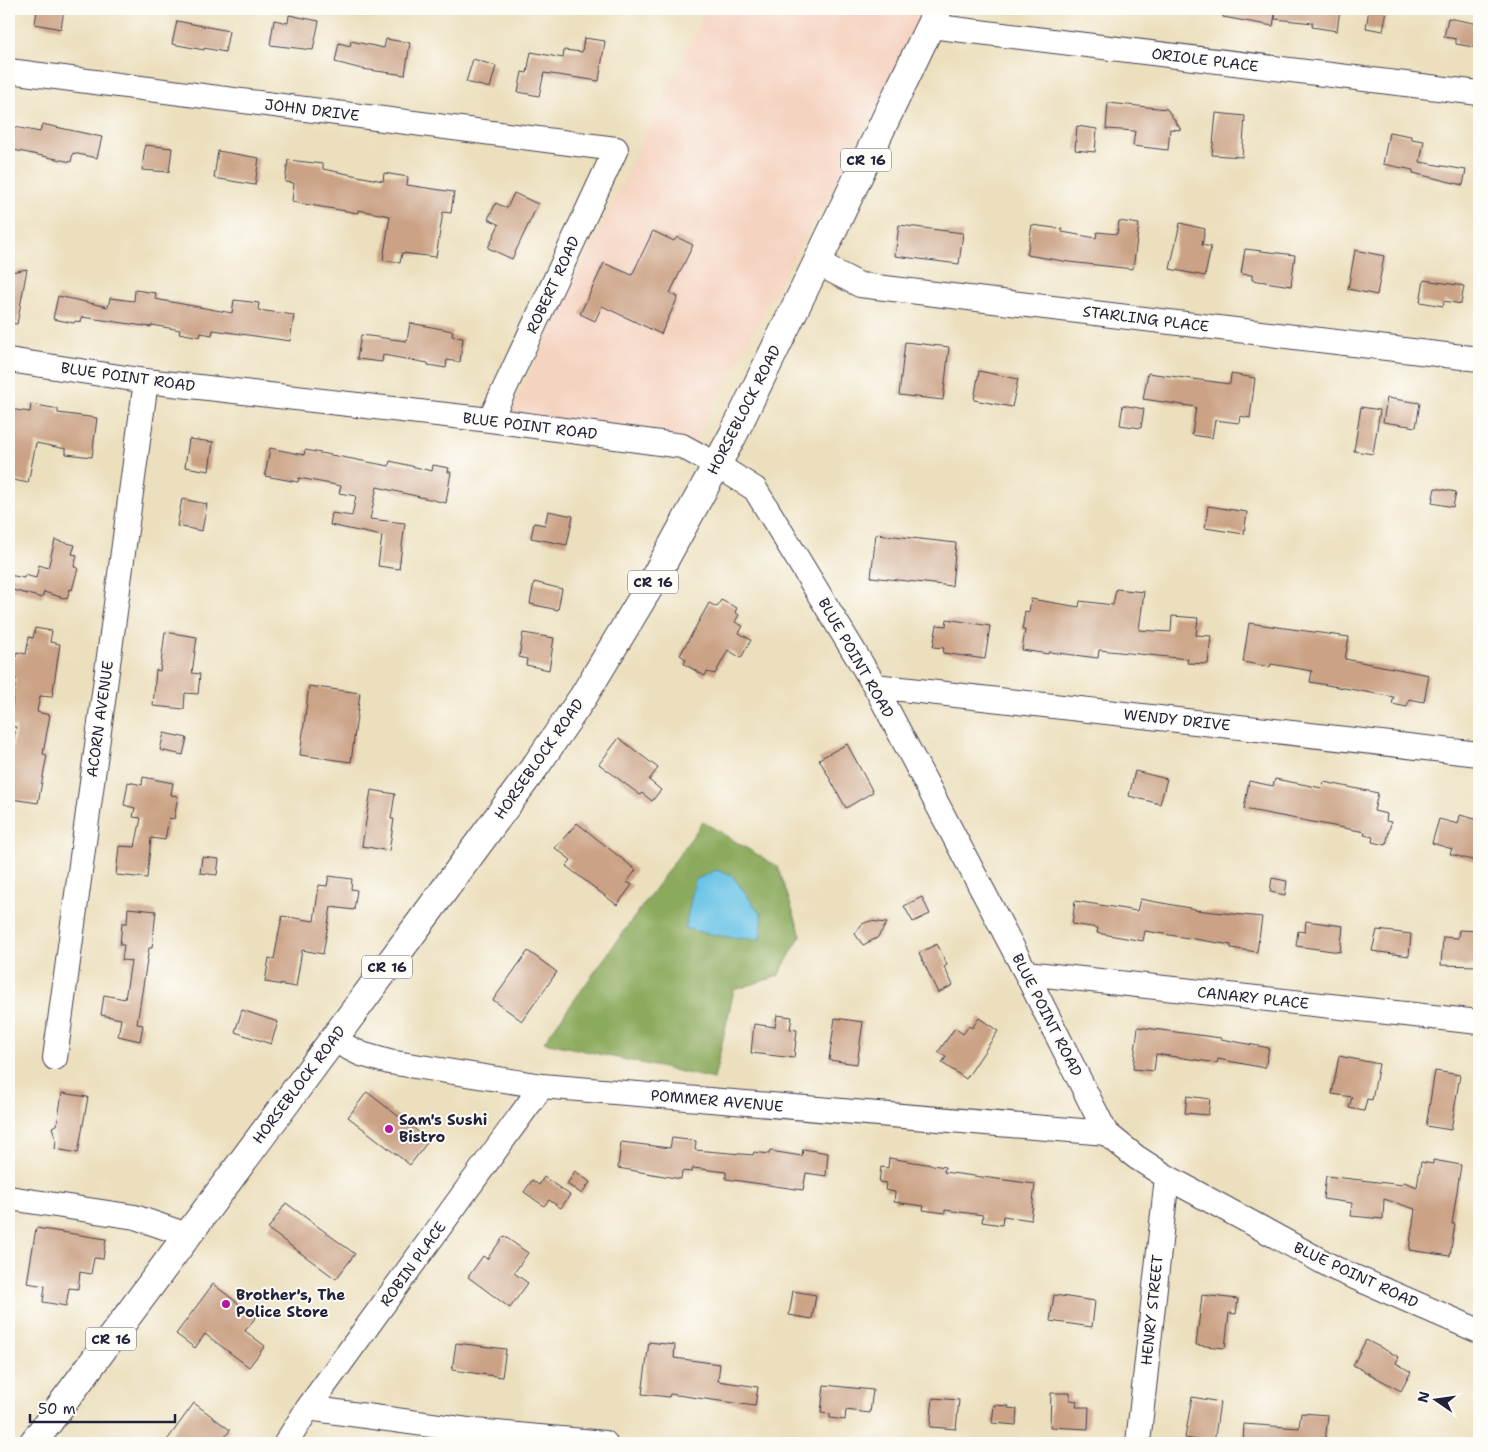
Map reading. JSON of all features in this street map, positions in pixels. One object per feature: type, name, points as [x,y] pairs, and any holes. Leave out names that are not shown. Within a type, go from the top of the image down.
[{"type":"main road","name":"HORSEBLOCK ROAD","points":[[33,1443],[537,764],[582,697],[654,579],[717,465],[817,263],[934,18]]},
{"type":"street","name":"ORIOLE PLACE","points":[[934,18],[1479,93]]},
{"type":"street","name":"JOHN DRIVE","points":[[9,71],[616,149]]},
{"type":"street","name":"ROBERT ROAD","points":[[490,420],[616,149]]},
{"type":"street","name":"STARLING PLACE","points":[[817,263],[860,285],[1479,359]]},
{"type":"street","name":"BLUE POINT ROAD","points":[[9,360],[146,381],[490,420],[682,446],[717,465],[755,490],[875,686],[1026,973],[1106,1133],[1136,1157],[1167,1177],[1336,1269],[1479,1331]]},
{"type":"street","name":"ACORN AVENUE","points":[[55,1058],[146,381]]},
{"type":"street","name":"WENDY DRIVE","points":[[875,686],[1479,754]]},
{"type":"street","name":"CANARY PLACE","points":[[1026,973],[1479,1022]]},
{"type":"street","name":"POMMER AVENUE","points":[[333,1040],[361,1054],[389,1062],[542,1086],[1106,1133]]},
{"type":"street","name":"ROBIN PLACE","points":[[286,1443],[308,1408],[542,1086]]},
{"type":"street","name":"HENRY STREET","points":[[1138,1443],[1167,1177]]},
{"type":"street","points":[[9,1198],[135,1217],[187,1235]]},
{"type":"street","points":[[308,1408],[476,1431],[605,1443]]},
{"type":"shaded area","points":[[707,9],[929,9],[693,443],[510,414]]},
{"type":"green space","points":[[703,822],[778,867],[801,935],[778,976],[734,990],[714,1079],[544,1042]]},
{"type":"water","points":[[716,870],[732,875],[762,916],[761,939],[723,936],[685,928],[695,880]]},
{"type":"building","points":[[37,9],[64,9],[61,29],[35,24]]},
{"type":"building","points":[[1224,9],[1276,9],[1273,26],[1223,17]]},
{"type":"building","points":[[1276,9],[1340,9],[1337,31],[1312,27],[1313,23],[1275,19]]},
{"type":"building","points":[[1369,9],[1387,10],[1383,31],[1366,28]]},
{"type":"building","points":[[289,15],[319,21],[313,50],[270,45],[274,20],[288,23]]},
{"type":"building","points":[[1448,18],[1479,24],[1479,48],[1456,44],[1456,39],[1444,37]]},
{"type":"building","points":[[177,21],[229,31],[225,52],[172,44]]},
{"type":"building","points":[[584,38],[605,41],[599,81],[544,73],[539,96],[518,92],[522,72],[527,73],[531,52],[563,58],[564,50],[582,52]]},
{"type":"building","points":[[386,39],[410,43],[405,75],[362,69],[335,62],[339,43],[350,46],[351,41],[384,48]]},
{"type":"building","points":[[473,59],[496,66],[490,88],[466,82]]},
{"type":"building","points":[[1108,103],[1167,109],[1181,130],[1170,129],[1168,150],[1133,146],[1135,131],[1106,129]]},
{"type":"building","points":[[1216,113],[1245,116],[1242,157],[1212,155]]},
{"type":"building","points":[[42,124],[102,137],[97,158],[73,153],[71,162],[9,149],[9,126],[40,132]]},
{"type":"building","points":[[1077,126],[1097,129],[1095,152],[1075,150]]},
{"type":"building","points":[[1389,132],[1411,136],[1411,139],[1424,141],[1420,162],[1466,170],[1463,185],[1413,173],[1413,170],[1383,164]]},
{"type":"building","points":[[145,145],[172,148],[169,172],[142,170]]},
{"type":"building","points":[[218,151],[259,158],[255,185],[214,178]]},
{"type":"building","points":[[288,160],[323,164],[323,169],[383,181],[384,173],[408,177],[407,185],[454,192],[451,213],[443,212],[436,257],[402,253],[400,263],[383,260],[390,216],[358,210],[358,213],[292,202],[294,183],[285,182]]},
{"type":"building","points":[[514,193],[538,204],[512,259],[488,248],[499,224],[488,219],[496,203],[507,208]]},
{"type":"building","points":[[1119,221],[1139,224],[1133,269],[1027,255],[1032,225],[1062,229],[1062,232],[1096,238],[1097,232],[1117,234]]},
{"type":"building","points":[[1180,223],[1205,229],[1202,245],[1211,247],[1205,276],[1170,269]]},
{"type":"building","points":[[899,225],[963,233],[959,264],[895,256]]},
{"type":"building","points":[[653,231],[674,241],[677,237],[693,245],[670,293],[678,297],[661,334],[602,306],[595,321],[580,314],[604,263],[632,275]]},
{"type":"building","points":[[1245,249],[1295,255],[1291,286],[1252,280],[1252,275],[1241,274]]},
{"type":"building","points":[[1355,250],[1384,256],[1377,295],[1348,289]]},
{"type":"building","points":[[27,269],[17,324],[9,323],[9,274]]},
{"type":"building","points":[[1424,280],[1464,286],[1461,304],[1444,301],[1443,306],[1420,302]]},
{"type":"building","points":[[135,290],[156,293],[155,299],[232,313],[234,300],[259,303],[258,310],[294,315],[290,341],[213,330],[212,335],[201,333],[200,337],[179,333],[180,330],[152,325],[151,327],[82,317],[81,322],[75,321],[74,323],[53,319],[58,296],[108,307],[110,298],[134,301]]},
{"type":"building","points":[[410,323],[453,331],[452,336],[463,338],[460,362],[447,360],[446,368],[383,355],[382,362],[357,359],[361,335],[407,341]]},
{"type":"building","points":[[905,342],[949,347],[943,400],[899,395]]},
{"type":"building","points":[[979,371],[1018,379],[1012,407],[974,400]]},
{"type":"building","points":[[1148,373],[1230,384],[1231,374],[1255,378],[1250,418],[1240,416],[1239,423],[1215,420],[1212,438],[1192,435],[1196,407],[1143,399]]},
{"type":"building","points":[[1387,398],[1420,403],[1416,427],[1383,422]]},
{"type":"building","points":[[31,404],[58,409],[58,413],[97,418],[92,457],[66,454],[66,449],[36,443],[28,483],[9,479],[9,409],[30,412]]},
{"type":"building","points":[[1123,405],[1144,409],[1141,428],[1120,425]]},
{"type":"building","points":[[1361,407],[1380,410],[1373,454],[1354,451]]},
{"type":"building","points":[[189,439],[213,442],[209,471],[185,467]]},
{"type":"building","points":[[270,448],[304,455],[305,450],[389,466],[390,461],[432,471],[433,465],[449,468],[448,472],[451,472],[446,503],[377,487],[370,519],[405,523],[399,569],[378,566],[382,536],[330,525],[332,513],[352,516],[356,496],[339,493],[341,486],[299,478],[298,482],[265,476]]},
{"type":"building","points":[[1435,488],[1456,492],[1453,507],[1432,503]]},
{"type":"building","points":[[182,499],[207,504],[202,531],[177,526]]},
{"type":"building","points":[[1208,506],[1247,512],[1244,534],[1205,528]]},
{"type":"building","points":[[548,511],[573,516],[567,545],[531,538],[534,523],[545,525]]},
{"type":"building","points":[[876,534],[956,543],[952,586],[871,577]]},
{"type":"building","points":[[55,540],[75,545],[72,554],[77,555],[74,567],[78,568],[72,590],[70,589],[67,599],[44,592],[42,598],[9,589],[9,575],[24,578],[25,575],[36,578],[39,565],[48,568]]},
{"type":"building","points":[[534,582],[562,589],[558,610],[530,604]]},
{"type":"building","points":[[1116,589],[1144,592],[1139,630],[1171,632],[1172,616],[1198,618],[1196,635],[1211,636],[1208,664],[1187,663],[1188,659],[1099,650],[1098,658],[1022,650],[1025,630],[1022,630],[1025,611],[1029,612],[1031,599],[1079,607],[1080,601],[1113,605]]},
{"type":"building","points":[[721,600],[737,608],[735,612],[739,615],[735,622],[743,626],[739,633],[751,640],[741,658],[728,650],[715,674],[707,672],[705,676],[684,664],[686,659],[680,655],[709,603],[717,607]]},
{"type":"building","points":[[947,619],[990,626],[985,659],[943,653],[944,648],[933,647],[937,625],[946,626]]},
{"type":"building","points":[[1249,623],[1349,637],[1345,659],[1429,675],[1424,702],[1409,699],[1407,707],[1392,704],[1394,697],[1310,682],[1312,671],[1271,664],[1270,667],[1243,662]]},
{"type":"building","points":[[35,628],[52,631],[50,642],[60,644],[52,697],[40,696],[37,712],[50,715],[43,754],[47,755],[38,803],[11,799],[14,785],[9,784],[9,767],[16,727],[9,726],[16,678],[13,677],[14,673],[9,672],[9,657],[16,658],[17,652],[26,654],[29,637],[33,638]]},
{"type":"building","points":[[165,632],[197,637],[192,673],[200,674],[198,694],[185,693],[184,709],[153,706],[156,670],[160,671]]},
{"type":"building","points":[[523,633],[554,638],[549,670],[526,665],[527,659],[519,657]]},
{"type":"building","points":[[309,686],[360,693],[351,762],[300,755]]},
{"type":"building","points":[[164,733],[187,738],[183,755],[160,750]]},
{"type":"building","points":[[619,738],[658,768],[649,780],[661,790],[652,801],[642,793],[640,795],[599,764]]},
{"type":"building","points":[[847,744],[873,792],[846,808],[819,759]]},
{"type":"building","points":[[1135,771],[1167,779],[1160,804],[1129,796]]},
{"type":"building","points":[[143,777],[173,783],[171,795],[178,796],[174,819],[169,818],[165,840],[151,838],[147,878],[116,875],[119,846],[135,847],[141,818],[133,817],[135,808],[124,805],[128,782],[142,785]]},
{"type":"building","points":[[1275,779],[1322,788],[1324,782],[1378,793],[1374,811],[1387,814],[1386,821],[1391,822],[1386,845],[1372,842],[1373,837],[1364,835],[1365,832],[1244,809],[1249,781],[1273,786]]},
{"type":"building","points":[[371,790],[395,794],[391,819],[394,819],[389,851],[362,846]]},
{"type":"building","points":[[1460,815],[1479,820],[1479,862],[1450,854],[1452,849],[1432,843],[1439,819],[1458,824]]},
{"type":"building","points":[[577,823],[636,870],[627,882],[632,885],[617,905],[566,866],[571,860],[555,848]]},
{"type":"building","points":[[202,857],[219,859],[217,875],[200,873]]},
{"type":"building","points":[[329,876],[352,879],[351,889],[357,890],[354,910],[331,907],[323,954],[302,950],[296,987],[265,982],[269,958],[274,959],[282,916],[314,921],[319,885],[327,886]]},
{"type":"building","points":[[1272,878],[1287,881],[1285,895],[1270,892]]},
{"type":"building","points":[[922,897],[930,914],[913,922],[904,906]]},
{"type":"building","points":[[1140,899],[1195,910],[1262,917],[1257,952],[1231,948],[1231,945],[1145,931],[1143,941],[1097,933],[1098,928],[1072,924],[1075,901],[1137,911]]},
{"type":"building","points":[[128,908],[156,911],[152,948],[149,948],[137,1024],[143,1025],[140,1041],[118,1036],[121,1019],[101,1015],[104,995],[125,999],[131,961],[122,960],[124,945],[120,945],[122,923],[127,923]]},
{"type":"building","points":[[870,921],[887,923],[877,938],[863,945],[855,934],[862,924]]},
{"type":"building","points":[[1306,921],[1343,926],[1340,952],[1296,946],[1298,931],[1305,932]]},
{"type":"building","points":[[1377,930],[1411,934],[1409,956],[1372,951]]},
{"type":"building","points":[[1459,930],[1479,931],[1478,966],[1441,965],[1443,937],[1458,938]]},
{"type":"building","points":[[937,944],[947,965],[944,967],[953,985],[938,993],[919,953]]},
{"type":"building","points":[[528,951],[557,972],[522,1021],[493,1000]]},
{"type":"building","points":[[242,1010],[278,1022],[271,1044],[235,1032]]},
{"type":"building","points":[[777,1015],[792,1017],[790,1029],[797,1030],[794,1058],[751,1053],[754,1024],[775,1027]]},
{"type":"building","points":[[835,1018],[863,1022],[857,1064],[829,1060]]},
{"type":"building","points":[[979,1018],[998,1031],[966,1079],[942,1063],[946,1057],[938,1052],[955,1028],[963,1034],[969,1026],[972,1028]]},
{"type":"building","points":[[1138,1027],[1221,1038],[1269,1048],[1265,1068],[1218,1059],[1217,1063],[1156,1054],[1154,1071],[1133,1069]]},
{"type":"building","points":[[1339,1056],[1379,1064],[1372,1100],[1367,1099],[1364,1111],[1349,1108],[1352,1097],[1332,1094]]},
{"type":"building","points":[[1435,1071],[1460,1075],[1451,1130],[1426,1126]]},
{"type":"building","name":"Sam's Sushi Bistro","points":[[367,1092],[429,1140],[410,1165],[348,1117]]},
{"type":"building","points":[[62,1093],[88,1097],[78,1153],[55,1149],[56,1140],[52,1127],[57,1125]]},
{"type":"building","points":[[1187,1096],[1210,1099],[1208,1115],[1185,1113]]},
{"type":"building","points":[[672,1138],[696,1141],[695,1150],[753,1155],[754,1152],[769,1154],[770,1151],[802,1156],[803,1149],[828,1153],[826,1176],[806,1173],[803,1190],[726,1179],[726,1172],[693,1168],[692,1172],[682,1171],[681,1179],[618,1168],[621,1142],[670,1148]]},
{"type":"building","points":[[889,1158],[945,1167],[944,1172],[1035,1184],[1031,1220],[1003,1216],[1002,1225],[982,1222],[983,1215],[945,1210],[945,1213],[923,1210],[924,1206],[894,1202],[895,1192],[885,1190],[886,1183],[879,1182],[881,1167],[888,1168]]},
{"type":"building","points":[[1433,1160],[1461,1165],[1452,1224],[1455,1224],[1450,1256],[1409,1250],[1415,1209],[1384,1199],[1383,1219],[1351,1216],[1352,1203],[1323,1199],[1326,1176],[1403,1185],[1404,1182],[1417,1187],[1421,1162],[1433,1164]]},
{"type":"building","points":[[575,1171],[590,1182],[582,1194],[567,1184]]},
{"type":"building","points":[[544,1177],[570,1195],[561,1208],[549,1200],[544,1206],[524,1192],[532,1180],[539,1185]]},
{"type":"building","points":[[286,1203],[355,1254],[336,1279],[268,1229]]},
{"type":"building","points":[[36,1228],[106,1239],[103,1259],[94,1258],[91,1274],[80,1272],[78,1289],[69,1288],[66,1306],[43,1302],[45,1286],[27,1283]]},
{"type":"building","points":[[504,1236],[528,1253],[514,1273],[528,1283],[510,1308],[468,1277],[483,1256],[487,1259]]},
{"type":"building","points":[[213,1284],[256,1317],[245,1331],[265,1346],[249,1367],[205,1334],[195,1348],[176,1334]]},
{"type":"building","points":[[793,1291],[816,1295],[812,1319],[789,1315]]},
{"type":"building","points":[[1054,1295],[1095,1301],[1092,1327],[1050,1321]]},
{"type":"building","points":[[1202,1295],[1238,1299],[1236,1314],[1229,1313],[1225,1348],[1196,1345]]},
{"type":"building","points":[[1366,1340],[1399,1357],[1396,1363],[1411,1372],[1401,1391],[1353,1365]]},
{"type":"building","points":[[649,1342],[675,1345],[674,1358],[720,1364],[718,1381],[758,1387],[755,1406],[670,1394],[669,1397],[642,1394]]},
{"type":"building","points":[[456,1343],[506,1349],[502,1377],[452,1370]]},
{"type":"building","points":[[824,1385],[873,1390],[870,1413],[846,1410],[845,1420],[830,1418],[830,1414],[821,1413]]},
{"type":"building","points":[[1051,1393],[1070,1393],[1070,1400],[1077,1401],[1076,1407],[1089,1407],[1088,1429],[1050,1427]]},
{"type":"building","points":[[1192,1397],[1220,1402],[1214,1443],[1185,1438]]},
{"type":"building","points":[[933,1398],[959,1400],[956,1429],[930,1427]]},
{"type":"building","points":[[194,1403],[230,1430],[221,1443],[165,1443]]},
{"type":"building","points":[[994,1405],[1009,1406],[1008,1408],[1017,1409],[1016,1425],[992,1423]]},
{"type":"building","points":[[1301,1413],[1328,1415],[1325,1443],[1243,1443],[1244,1424],[1299,1428]]},
{"type":"place","name":"Sam's Sushi Bistro","points":[[389,1129]]},
{"type":"place","name":"Brother's, The Police Store","points":[[226,1304]]}]
